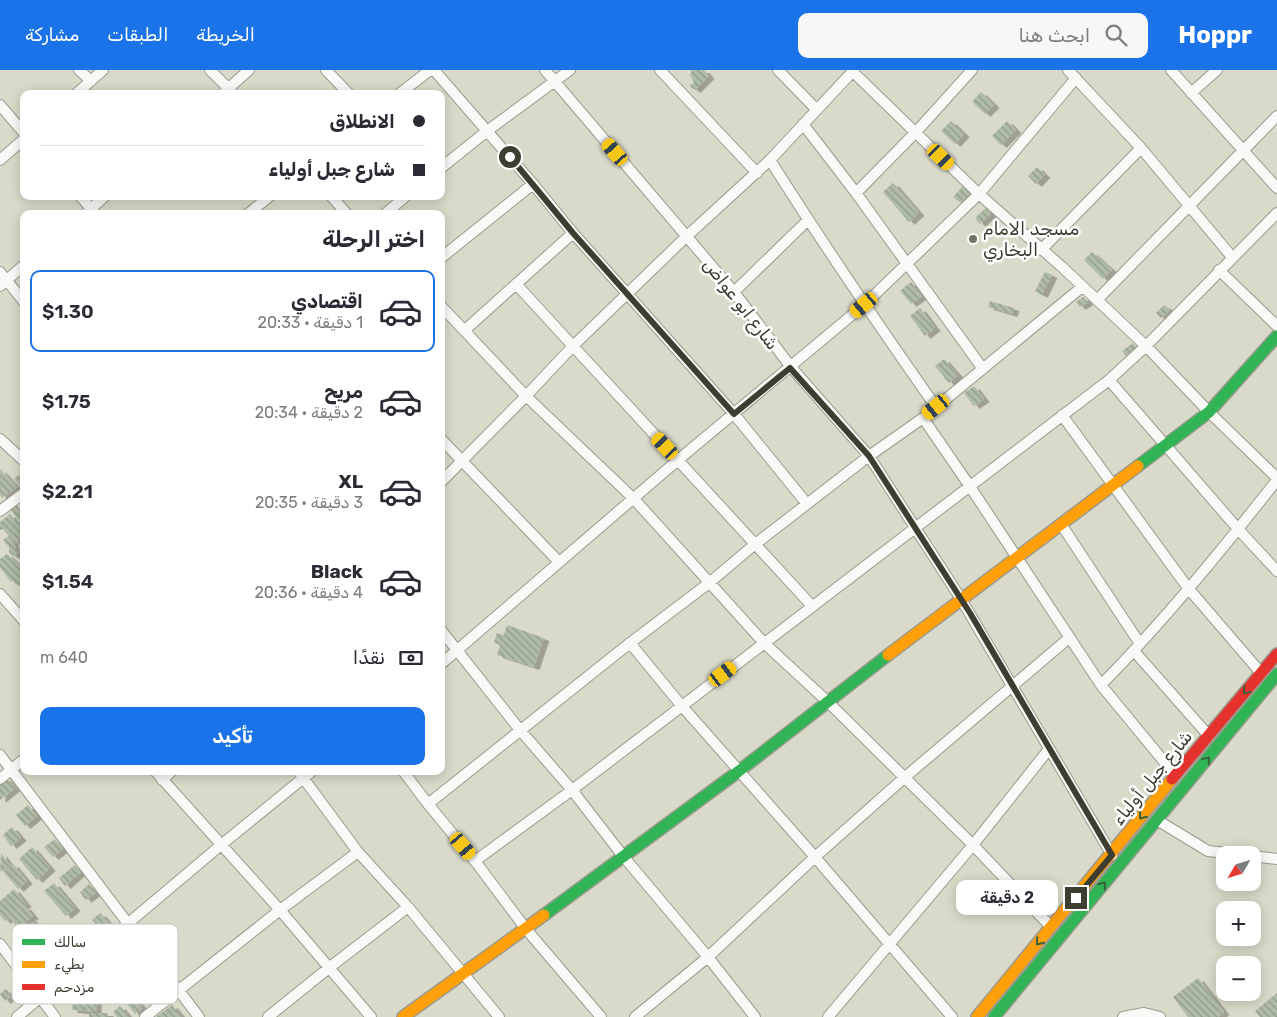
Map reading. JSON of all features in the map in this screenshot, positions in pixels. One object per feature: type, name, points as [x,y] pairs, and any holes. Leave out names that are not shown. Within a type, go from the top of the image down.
[{"type":"street","points":[[79,70],[90,81]]},
{"type":"street","points":[[80,90],[103,70]]},
{"type":"street","points":[[210,70],[226,90]]},
{"type":"street","points":[[230,90],[250,70]]},
{"type":"street","points":[[326,70],[345,90]]},
{"type":"street","points":[[404,90],[432,70],[487,130],[573,233],[734,414],[807,504]]},
{"type":"street","name":"شارع ابو عواض","points":[[545,70],[734,292],[790,368],[869,456],[961,599],[1112,855]]},
{"type":"street","points":[[445,165],[487,130],[570,70]]},
{"type":"street","points":[[660,70],[757,173]]},
{"type":"street","points":[[778,70],[816,109]]},
{"type":"street","points":[[856,193],[916,132],[972,70]]},
{"type":"street","points":[[1068,70],[1141,148],[1232,258]]},
{"type":"street","points":[[1171,70],[1244,149],[1277,188]]},
{"type":"street","points":[[1191,93],[1217,70]]},
{"type":"street","points":[[445,478],[627,293],[757,173],[854,71],[979,194],[1146,346],[1277,479],[1188,588],[1101,685]]},
{"type":"street","points":[[445,661],[678,460],[864,305],[979,194],[1076,78]]},
{"type":"street","points":[[0,105],[20,128]]},
{"type":"street","points":[[1097,300],[1277,116]]},
{"type":"street","points":[[803,124],[908,263],[983,369]]},
{"type":"street","points":[[0,160],[20,142]]},
{"type":"street","points":[[1042,250],[1141,148]]},
{"type":"street","points":[[770,160],[864,305],[936,407]]},
{"type":"street","points":[[445,255],[534,184]]},
{"type":"street","points":[[92,210],[101,200]]},
{"type":"street","points":[[253,210],[265,200]]},
{"type":"street","points":[[335,200],[343,210]]},
{"type":"street","points":[[390,210],[401,200]]},
{"type":"street","points":[[475,860],[572,790],[969,485],[1109,380],[1146,346],[1218,270],[1277,212]]},
{"type":"street","points":[[734,292],[808,220]]},
{"type":"street","points":[[465,330],[573,233]]},
{"type":"street","points":[[20,268],[2,279],[20,298]]},
{"type":"street","points":[[1218,270],[1277,326]]},
{"type":"street","points":[[516,284],[812,606]]},
{"type":"street","points":[[428,804],[630,643],[709,583],[754,545],[936,407],[1082,287]]},
{"type":"street","points":[[445,310],[526,396],[634,499],[764,643],[828,702],[973,844],[1052,927]]},
{"type":"street","points":[[403,1017],[526,929],[739,771],[1017,556],[1165,443],[1209,412],[1277,336]]},
{"type":"street","points":[[1109,380],[1238,529],[1277,571]]},
{"type":"street","points":[[1062,415],[1188,588],[1261,673]]},
{"type":"street","points":[[922,418],[1017,556],[1101,685],[1175,775]]},
{"type":"street","points":[[0,439],[20,457]]},
{"type":"street","points":[[445,444],[559,562]]},
{"type":"street","points":[[0,511],[20,496]]},
{"type":"street","points":[[1061,524],[1137,647],[1209,736]]},
{"type":"street","points":[[0,594],[20,617]]},
{"type":"street","points":[[15,612],[20,608]]},
{"type":"street","points":[[445,635],[520,730],[572,790],[708,957],[748,1015]]},
{"type":"street","points":[[635,1017],[708,957],[904,778],[1069,638]]},
{"type":"street","points":[[630,643],[681,705],[816,857],[952,1017]]},
{"type":"street","name":"شارع جبل أولياء","points":[[977,1017],[1112,855],[1175,775],[1277,654]]},
{"type":"street","name":"شارع جبل أولياء","points":[[994,1017],[1277,674]]},
{"type":"street","points":[[828,1017],[1049,750]]},
{"type":"street","points":[[0,755],[128,923],[301,775],[358,852],[408,907],[499,1017]]},
{"type":"street","points":[[0,779],[20,763]]},
{"type":"street","points":[[158,775],[280,910],[371,1017]]},
{"type":"street","points":[[162,780],[168,775]]},
{"type":"street","points":[[407,775],[428,804],[475,860],[526,929],[600,1017]]},
{"type":"street","points":[[1157,820],[1208,851],[1216,852]]},
{"type":"street","points":[[199,1017],[178,990],[358,852]]},
{"type":"street","points":[[1261,857],[1277,858]]},
{"type":"street","points":[[268,1017],[408,907]]},
{"type":"street","points":[[0,944],[12,960]]},
{"type":"street","points":[[17,1017],[32,1004]]},
{"type":"street","points":[[45,1004],[55,1017]]},
{"type":"street","points":[[145,1017],[161,1004]]},
{"type":"street","points":[[1123,1017],[1144,1013],[1160,1017]]},
{"type":"building","points":[[692,70],[704,70],[709,76],[695,90],[690,86],[694,82],[690,75]]},
{"type":"building","points":[[981,92],[994,105],[985,114],[972,102]]},
{"type":"building","points":[[951,121],[964,134],[955,144],[941,131]]},
{"type":"building","points":[[1007,121],[1016,130],[1001,145],[992,136]]},
{"type":"building","points":[[1037,167],[1045,175],[1036,184],[1028,176]]},
{"type":"building","points":[[893,183],[919,213],[909,222],[883,192]]},
{"type":"building","points":[[963,186],[970,193],[961,203],[953,197]]},
{"type":"building","points":[[986,208],[991,214],[980,224],[975,218]]},
{"type":"building","points":[[1092,252],[1112,270],[1103,279],[1084,260]]},
{"type":"building","points":[[1045,272],[1052,275],[1042,295],[1035,291]]},
{"type":"building","points":[[911,282],[922,296],[911,304],[900,291]]},
{"type":"building","points":[[1083,297],[1088,302],[1080,307],[1076,302]]},
{"type":"building","points":[[990,301],[1014,308],[1012,314],[988,307]]},
{"type":"building","points":[[1164,305],[1170,310],[1161,318],[1156,313]]},
{"type":"building","points":[[920,308],[935,328],[925,336],[910,316]]},
{"type":"building","points":[[1133,343],[1138,349],[1127,357],[1122,351]]},
{"type":"building","points":[[944,359],[958,375],[949,383],[935,366]]},
{"type":"building","points":[[974,386],[984,399],[974,406],[964,393]]},
{"type":"building","points":[[0,469],[17,487],[2,498],[0,495]]},
{"type":"building","points":[[20,474],[20,486],[14,479]]},
{"type":"building","points":[[16,504],[20,510],[20,522],[10,509]]},
{"type":"building","points":[[10,514],[14,520],[16,519],[20,524],[20,540],[15,543],[3,529],[0,530],[0,522]]},
{"type":"building","points":[[9,536],[16,547],[14,549],[18,553],[13,556],[3,540]]},
{"type":"building","points":[[7,554],[20,566],[20,587],[14,580],[11,582],[0,567],[0,559]]},
{"type":"building","points":[[507,625],[544,638],[534,667],[497,655],[500,645],[494,643],[497,633],[504,635]]},
{"type":"building","points":[[5,777],[15,788],[0,800],[0,781]]},
{"type":"building","points":[[28,805],[37,816],[25,826],[16,815]]},
{"type":"building","points":[[12,827],[21,838],[11,846],[3,835]]},
{"type":"building","points":[[55,839],[63,849],[53,857],[44,847]]},
{"type":"building","points":[[32,847],[50,868],[37,880],[19,859]]},
{"type":"building","points":[[1,853],[10,865],[1,872],[0,870]]},
{"type":"building","points":[[13,864],[27,881],[18,889],[3,871]]},
{"type":"building","points":[[75,865],[81,872],[65,886],[59,878]]},
{"type":"building","points":[[54,883],[75,908],[66,916],[44,891]]},
{"type":"building","points":[[89,884],[96,892],[86,900],[80,892]]},
{"type":"building","points":[[14,889],[26,904],[5,921],[0,915],[0,901]]},
{"type":"building","points":[[25,906],[33,916],[23,924],[15,924],[10,918]]},
{"type":"building","points":[[100,913],[110,924],[96,924],[92,920]]},
{"type":"building","points":[[1198,978],[1224,1012],[1218,1017],[1188,1017],[1173,997]]},
{"type":"building","points":[[6,989],[12,996],[5,1001],[0,994]]},
{"type":"building","points":[[1277,993],[1277,1017],[1260,1017],[1255,1011]]},
{"type":"building","points":[[73,1004],[96,1004],[96,1012],[72,1010]]},
{"type":"building","points":[[127,1004],[140,1004],[143,1008],[135,1014]]},
{"type":"building","points":[[172,1005],[182,1017],[156,1017]]},
{"type":"building","points":[[120,1006],[129,1017],[117,1017],[113,1012]]},
{"type":"building","points":[[89,1013],[108,1013],[108,1017],[89,1017]]},
{"type":"traffic: fast","points":[[1138,466],[1209,412],[1277,336]]},
{"type":"traffic: fast","points":[[544,915],[739,771],[888,655]]},
{"type":"traffic: fast","points":[[994,1017],[1277,674]]},
{"type":"traffic: slow","points":[[888,655],[1138,466]]},
{"type":"traffic: slow","points":[[977,1017],[1172,779]]},
{"type":"traffic: slow","points":[[403,1017],[544,915]]},
{"type":"traffic: jam","points":[[1172,779],[1277,654]]},
{"type":"place","name":"مسجد الامام البخاري","points":[[973,239]]},
{"type":"route","points":[[510,157],[573,233],[734,414],[790,368],[869,456],[970,613],[1112,855],[1076,898]]}]
